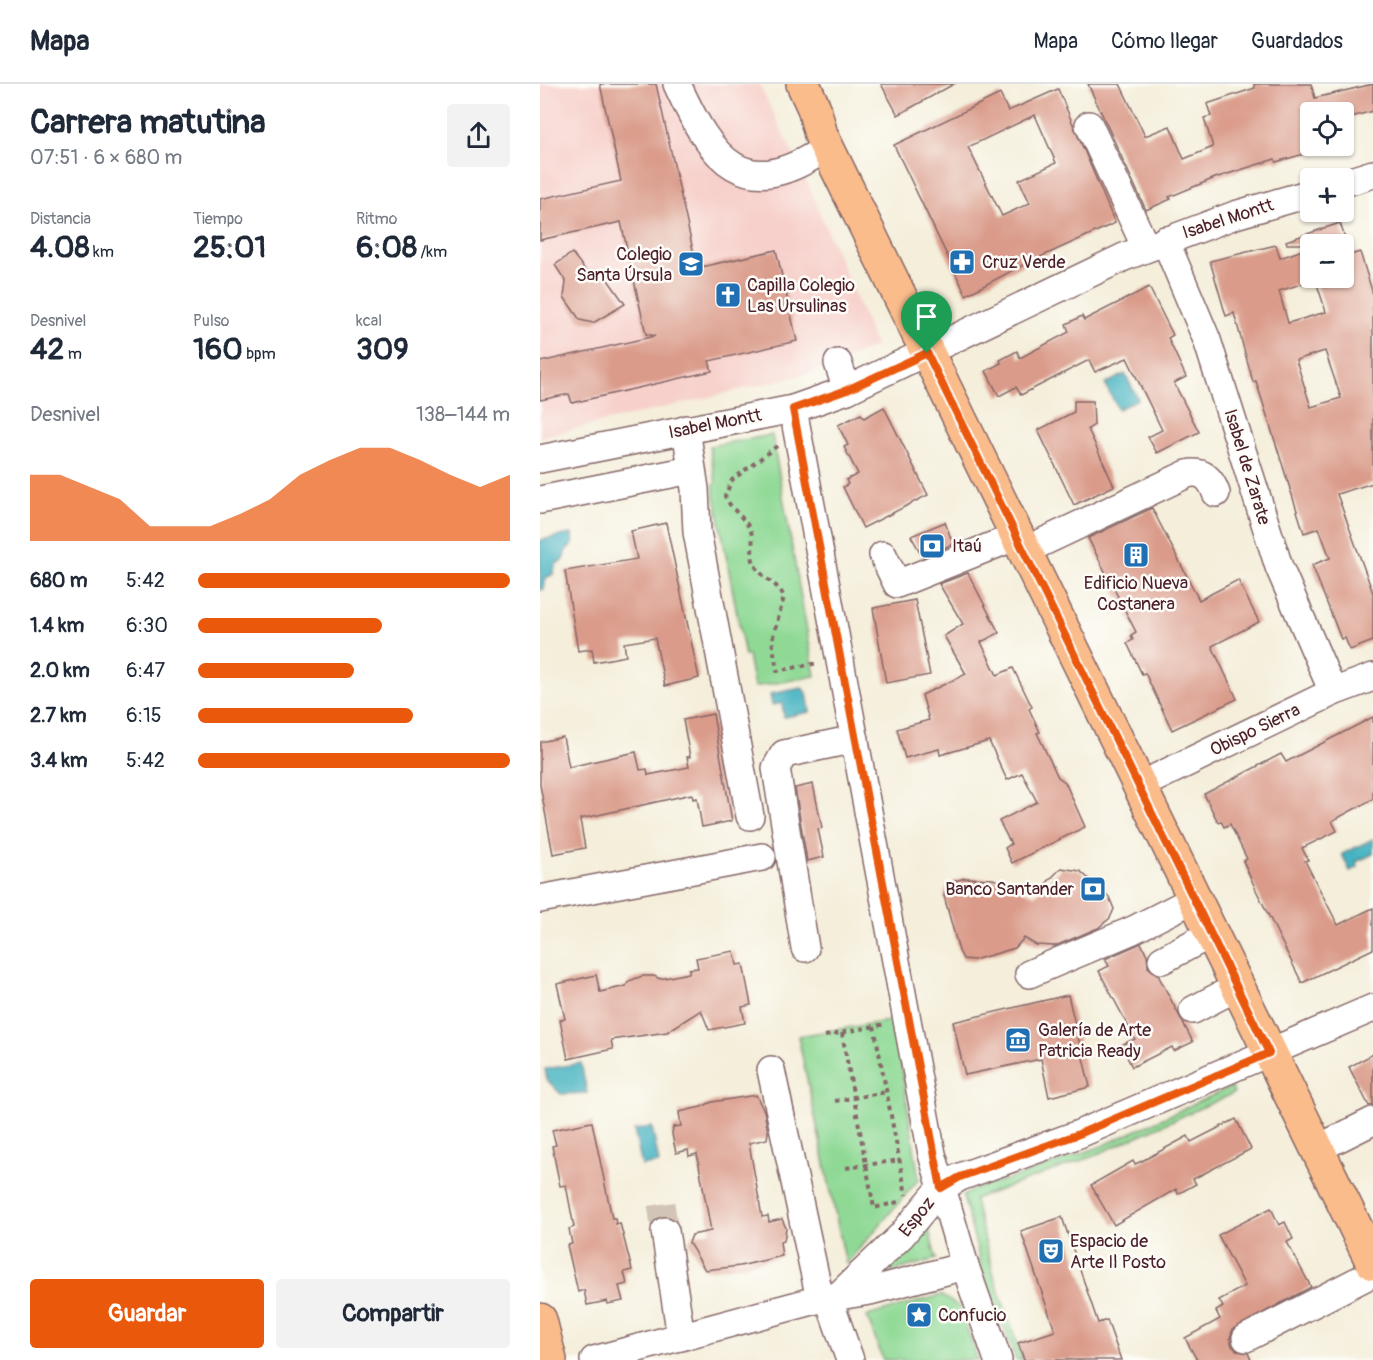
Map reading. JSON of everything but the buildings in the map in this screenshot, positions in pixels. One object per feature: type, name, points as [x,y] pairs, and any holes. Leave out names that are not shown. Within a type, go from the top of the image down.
[{"type":"main road","points":[[784,84],[801,118],[824,141]]},
{"type":"main road","points":[[803,84],[814,108],[824,141],[1373,1263]]},
{"type":"main road","points":[[540,1320],[550,1360]]},
{"type":"street","points":[[677,84],[695,123],[711,147],[724,161],[739,170],[778,174],[804,163],[824,141]]},
{"type":"street","points":[[1089,125],[1155,244]]},
{"type":"street","points":[[1354,180],[1373,174]]},
{"type":"street","name":"Isabel Montt","points":[[540,459],[793,409],[847,390],[1155,244],[1300,197]]},
{"type":"street","name":"Isabel de Zarate","points":[[1155,244],[1207,340],[1279,567],[1333,692]]},
{"type":"street","points":[[838,363],[847,390]]},
{"type":"street","points":[[793,409],[941,1188],[998,1360]]},
{"type":"street","points":[[686,429],[697,532],[750,816]]},
{"type":"street","points":[[540,501],[691,470]]},
{"type":"street","points":[[882,555],[897,584],[1020,543],[1187,474],[1202,474],[1208,478],[1216,493]]},
{"type":"street","name":"Obispo Sierra","points":[[1139,786],[1333,692],[1373,677]]},
{"type":"street","points":[[805,948],[776,768],[784,754],[855,740]]},
{"type":"street","points":[[540,899],[762,857]]},
{"type":"street","points":[[1029,974],[1133,930],[1194,899]]},
{"type":"street","points":[[1162,960],[1211,934]]},
{"type":"street","points":[[1193,1010],[1237,987]]},
{"type":"street","name":"Espoz","points":[[829,1297],[902,1236],[941,1188],[960,1177],[1079,1134],[1373,1008]]},
{"type":"street","points":[[771,1070],[829,1297],[850,1360]]},
{"type":"street","points":[[1317,1149],[1373,1121]]},
{"type":"street","points":[[665,1231],[681,1337]]},
{"type":"street","name":"Espoz","points":[[594,1360],[829,1297],[870,1291],[965,1266]]},
{"type":"street","points":[[1246,1338],[1373,1273]]},
{"type":"path","points":[[777,445],[732,480],[725,496],[729,507],[746,524],[752,534],[751,558],[756,568],[780,587],[784,597],[772,640],[777,671],[819,663]]},
{"type":"path","points":[[825,1036],[887,1024]]},
{"type":"path","points":[[842,1033],[874,1208],[907,1199],[874,1026]]},
{"type":"path","points":[[835,1101],[887,1092]]},
{"type":"path","points":[[846,1168],[900,1160]]},
{"type":"shaded area","name":"Colegio Santa Úrsula","points":[[540,84],[759,84],[807,182],[876,346],[811,373],[540,437]]},
{"type":"green space","points":[[772,435],[815,676],[754,687],[748,655],[745,656],[713,486],[716,483],[709,446]]},
{"type":"green space","points":[[894,1020],[919,1179],[846,1264],[798,1036]]},
{"type":"green space","points":[[1231,1087],[1234,1093],[1091,1157],[974,1199],[996,1283],[1023,1360],[1016,1360],[983,1272],[963,1196],[972,1190],[1019,1176],[1102,1146]]},
{"type":"green space","points":[[925,1226],[928,1226],[936,1259],[890,1272],[889,1267],[893,1261]]},
{"type":"green space","points":[[941,1295],[959,1307],[978,1360],[883,1360],[867,1316]]},
{"type":"water","points":[[1125,374],[1138,399],[1118,409],[1105,384]]},
{"type":"water","points":[[572,534],[573,544],[566,550],[563,560],[556,564],[553,574],[546,578],[544,589],[540,590],[540,540]]},
{"type":"water","points":[[802,688],[807,693],[810,712],[784,717],[782,703],[772,705],[770,694]]},
{"type":"water","points":[[1373,839],[1373,854],[1356,862],[1358,867],[1350,871],[1342,854]]},
{"type":"water","points":[[581,1063],[587,1093],[561,1094],[547,1080],[545,1069]]},
{"type":"water","points":[[652,1127],[659,1163],[642,1166],[634,1130]]},
{"type":"tunnel","points":[[661,1204],[665,1231]]},
{"type":"place","name":"Cruz Verde","points":[[962,262]]},
{"type":"place","name":"Colegio Santa Úrsula","points":[[691,264]]},
{"type":"place","name":"Capilla Colegio Las Ursulinas","points":[[728,295]]},
{"type":"place","name":"Itaú","points":[[932,546]]},
{"type":"place","name":"Edificio Nueva Costanera","points":[[1136,555]]},
{"type":"place","name":"Banco Santander","points":[[1093,889]]},
{"type":"place","name":"Galería de Arte Patricia Ready","points":[[1018,1040]]},
{"type":"place","name":"Espacio de Arte Il Posto","points":[[1051,1251]]},
{"type":"place","name":"Confucio","points":[[919,1315]]},
{"type":"route","points":[[927,353],[1269,1053],[1079,1134],[960,1177],[941,1188],[793,409],[847,390],[927,353]]}]
